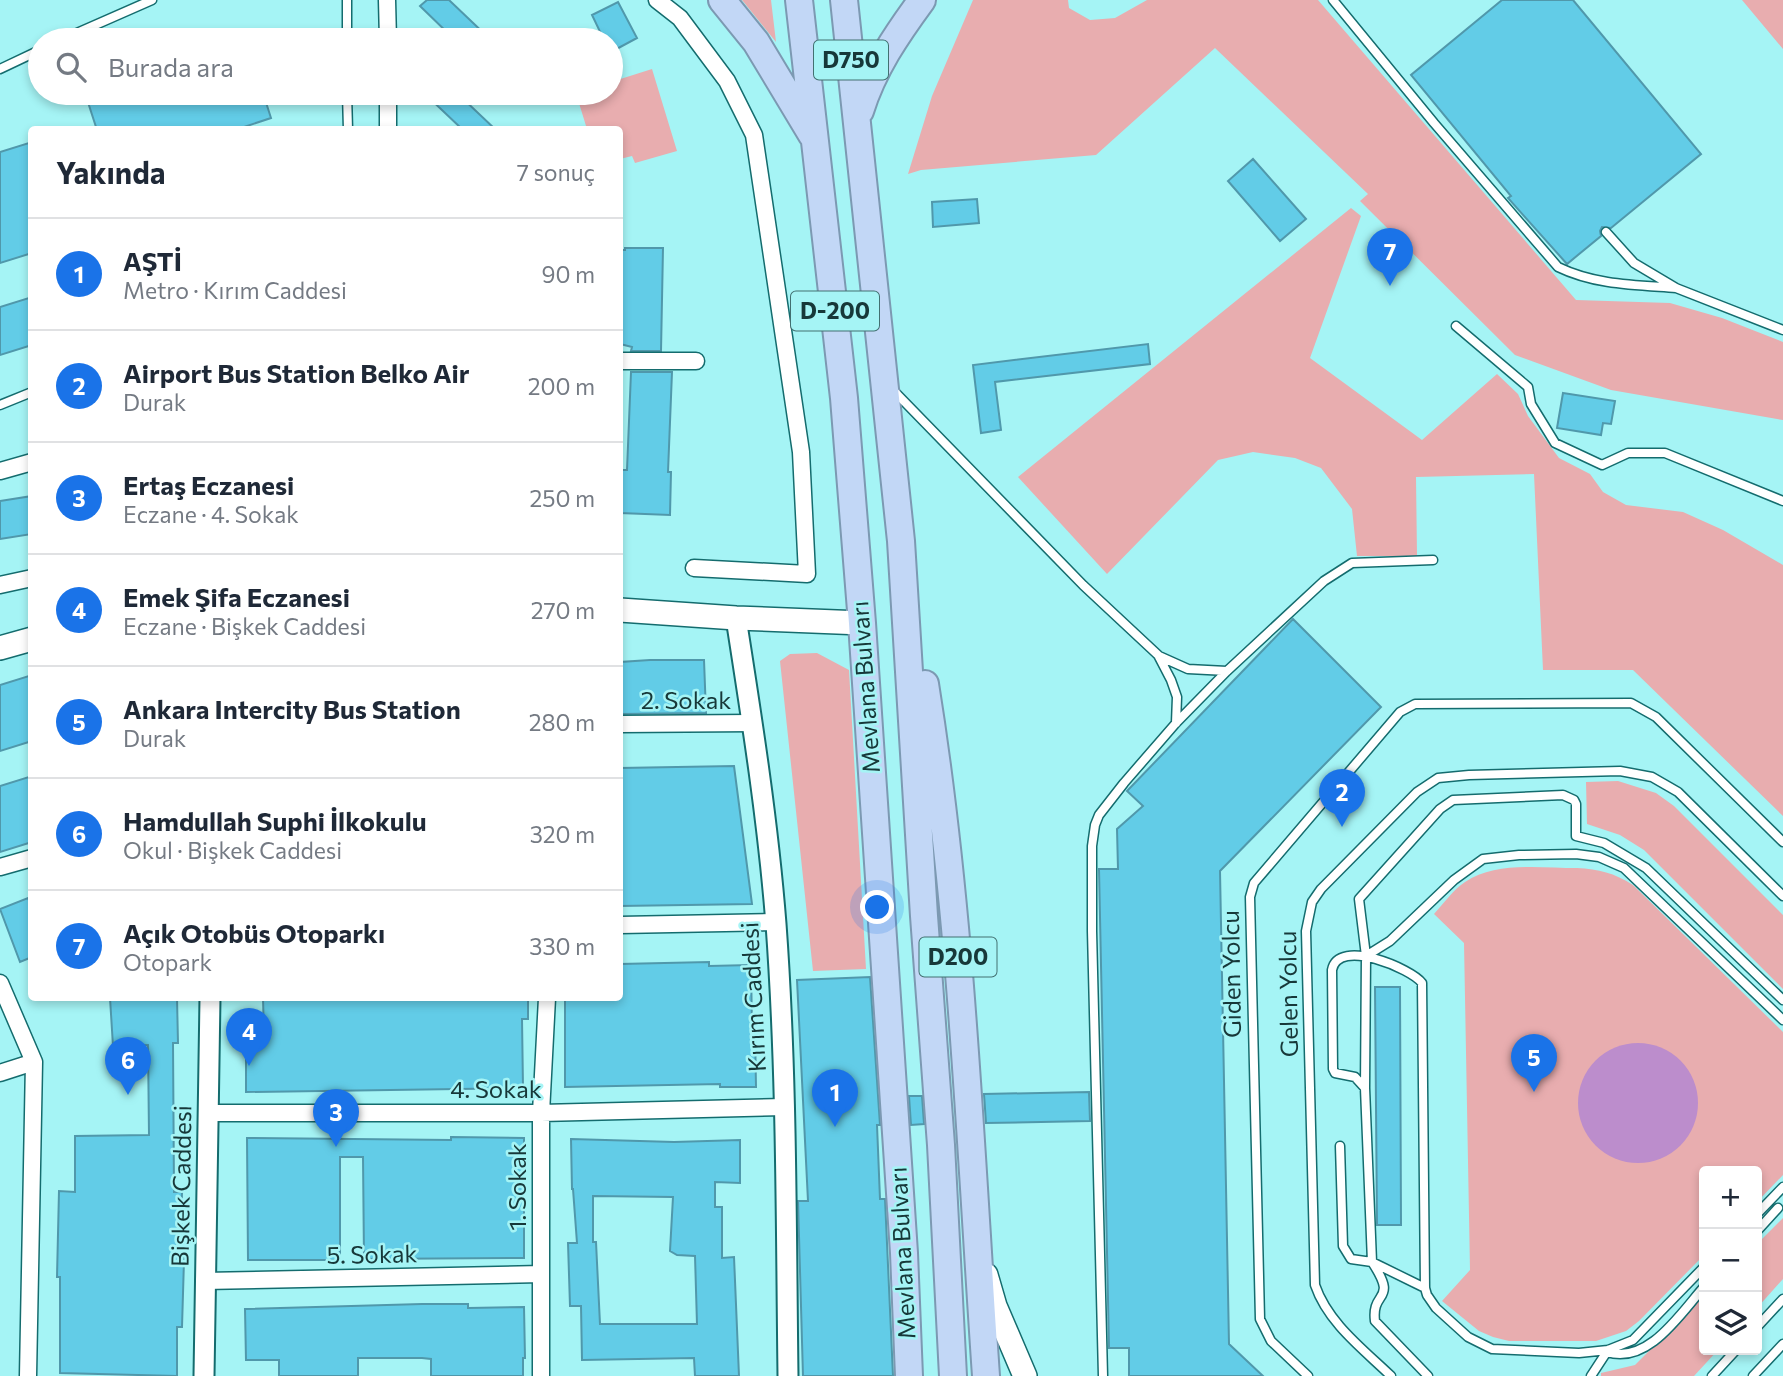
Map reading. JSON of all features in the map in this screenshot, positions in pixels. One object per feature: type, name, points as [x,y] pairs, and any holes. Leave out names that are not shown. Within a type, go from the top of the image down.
[{"type":"highway","points":[[722,0],[756,42],[816,143]]},
{"type":"highway","name":"Mevlana Bulvarı","points":[[799,0],[844,398],[862,623],[904,1253],[909,1376]]},
{"type":"highway","name":"Mevlana Bulvarı","points":[[844,0],[901,541],[923,916],[941,1145],[953,1376]]},
{"type":"highway","name":"D-200","points":[[858,119],[868,85],[899,32],[922,0]]},
{"type":"highway","name":"D200","points":[[901,541],[946,832],[967,1052],[986,1376]]},
{"type":"main road","points":[[623,610],[862,623]]},
{"type":"main road","points":[[0,648],[28,640]]},
{"type":"main road","points":[[977,1246],[995,1306],[1025,1376]]},
{"type":"street","points":[[387,0],[388,28]]},
{"type":"street","points":[[657,0],[680,18],[727,81],[754,135],[801,452],[807,575],[694,568]]},
{"type":"street","points":[[388,105],[388,126]]},
{"type":"street","points":[[623,361],[696,361]]},
{"type":"street","points":[[0,471],[28,463]]},
{"type":"street","points":[[0,585],[28,579]]},
{"type":"street","name":"Kırım Caddesi","points":[[736,618],[753,723],[776,922],[784,1107],[788,1376]]},
{"type":"street","name":"2. Sokak","points":[[623,724],[753,723]]},
{"type":"street","points":[[0,867],[28,859]]},
{"type":"street","points":[[623,925],[776,922]]},
{"type":"street","points":[[0,983],[34,1062],[29,1376]]},
{"type":"street","name":"Bişkek Caddesi","points":[[204,1376],[210,1001]]},
{"type":"street","name":"1. Sokak","points":[[541,1376],[541,1113],[547,1001]]},
{"type":"street","points":[[0,1073],[34,1062]]},
{"type":"street","name":"4. Sokak","points":[[208,1113],[541,1113],[784,1107]]},
{"type":"street","name":"5. Sokak","points":[[204,1281],[541,1274]]},
{"type":"lane","points":[[88,28],[152,0]]},
{"type":"lane","points":[[347,0],[347,28]]},
{"type":"lane","points":[[1333,0],[1558,267],[1576,276],[1609,284],[1676,288]]},
{"type":"lane","points":[[0,69],[28,56]]},
{"type":"lane","points":[[348,105],[348,126]]},
{"type":"lane","points":[[1605,232],[1634,263],[1676,288],[1783,330]]},
{"type":"lane","points":[[1456,326],[1528,387],[1531,404],[1555,443],[1602,465],[1628,453],[1665,453],[1783,501]]},
{"type":"lane","points":[[885,382],[1083,585],[1158,655],[1177,697],[1176,723]]},
{"type":"lane","points":[[0,405],[28,394]]},
{"type":"lane","points":[[1103,1376],[1092,931],[1093,834],[1099,815],[1176,723],[1227,671],[1324,581],[1352,563],[1433,560]]},
{"type":"lane","points":[[1158,655],[1188,668],[1227,671]]},
{"type":"lane","name":"Giden Yolcu","points":[[1308,1376],[1271,1341],[1259,1319],[1250,897],[1254,883],[1400,712],[1415,704],[1631,703],[1656,717],[1783,842]]},
{"type":"lane","name":"Gelen Yolcu","points":[[1391,1376],[1325,1308],[1315,1285],[1306,931],[1312,902],[1331,876],[1417,792],[1438,778],[1620,771],[1652,777],[1678,792],[1783,896]]},
{"type":"lane","points":[[1428,1376],[1375,1321],[1374,1308],[1385,1292],[1385,1286],[1372,1262],[1365,1088],[1366,956],[1359,905],[1361,895],[1446,803],[1462,798],[1563,795],[1574,800],[1576,854]]},
{"type":"lane","points":[[1576,836],[1604,843],[1646,868],[1783,1000]]},
{"type":"lane","points":[[1366,956],[1390,941],[1454,880],[1483,859],[1576,854],[1599,857],[1624,868],[1783,1020]]},
{"type":"lane","points":[[1365,1088],[1355,1077],[1335,1073],[1333,1069],[1332,970],[1334,962],[1343,956],[1366,956],[1416,976],[1422,984],[1425,1288],[1436,1308],[1468,1337],[1492,1349],[1578,1353],[1607,1351],[1633,1340],[1699,1272]]},
{"type":"lane","points":[[1340,1146],[1343,1246],[1351,1259],[1372,1262],[1425,1288]]},
{"type":"lane","points":[[1762,1209],[1783,1187]]},
{"type":"lane","points":[[1759,1229],[1778,1208]]},
{"type":"lane","points":[[1607,1351],[1616,1355],[1631,1354],[1648,1345],[1699,1292]]},
{"type":"lane","points":[[1762,1322],[1783,1299]]},
{"type":"lane","points":[[1753,1376],[1783,1343]]},
{"type":"lane","points":[[1591,1376],[1607,1351]]},
{"type":"lane","points":[[1712,1376],[1731,1355]]},
{"type":"shaded area","points":[[742,0],[771,0],[776,42]]},
{"type":"shaded area","points":[[973,0],[1068,0],[1069,8],[1090,20],[1115,18],[1147,0],[1318,0],[1576,300],[1670,303],[1722,318],[1783,342],[1783,420],[1611,390],[1515,355],[1360,201],[1368,194],[1215,48],[1096,155],[921,170],[908,174],[932,96]]},
{"type":"shaded area","points":[[1742,0],[1783,0],[1783,49]]},
{"type":"shaded area","points":[[652,69],[677,151],[635,163],[632,156],[623,158],[623,126],[586,126],[580,105],[623,105],[623,78]]},
{"type":"shaded area","points":[[1351,208],[1361,216],[1310,358],[1422,440],[1497,374],[1518,394],[1528,416],[1559,458],[1590,474],[1603,492],[1626,505],[1683,512],[1723,530],[1783,565],[1783,816],[1633,670],[1543,670],[1534,474],[1416,477],[1417,556],[1357,556],[1352,509],[1321,468],[1295,458],[1253,452],[1218,460],[1107,574],[1018,477]]},
{"type":"shaded area","points":[[817,653],[849,670],[866,969],[813,971],[780,661],[790,654]]},
{"type":"shaded area","points":[[1618,781],[1656,793],[1674,806],[1783,915],[1783,989],[1644,850],[1620,835],[1587,824],[1586,782]]},
{"type":"shaded area","points":[[1519,867],[1592,869],[1619,877],[1633,885],[1783,1032],[1783,1175],[1762,1197],[1762,1166],[1699,1166],[1699,1260],[1639,1321],[1626,1331],[1596,1341],[1509,1341],[1493,1337],[1479,1331],[1442,1301],[1470,1270],[1464,943],[1434,914],[1461,885],[1477,875]]},
{"type":"shaded area","points":[[1638,1043],[1661,1048],[1680,1061],[1693,1080],[1698,1103],[1693,1126],[1680,1145],[1661,1158],[1638,1163],[1615,1158],[1596,1145],[1583,1126],[1578,1103],[1583,1080],[1596,1061],[1615,1048]]},
{"type":"shaded area","points":[[1783,1218],[1783,1279],[1762,1302],[1762,1292],[1762,1239]]},
{"type":"shaded area","points":[[1699,1301],[1699,1355],[1713,1355],[1694,1376],[1601,1376],[1601,1373],[1635,1365]]},
{"type":"building","points":[[427,0],[449,0],[478,28],[443,28],[420,6]]},
{"type":"building","points":[[1502,0],[1573,0],[1701,154],[1611,228],[1602,227],[1601,236],[1567,264],[1508,198],[1511,196],[1411,75]]},
{"type":"building","points":[[618,2],[637,38],[623,46],[623,28],[598,28],[592,15]]},
{"type":"building","points":[[89,105],[267,105],[271,118],[247,126],[96,126]]},
{"type":"building","points":[[437,105],[470,105],[492,126],[459,126]]},
{"type":"building","points":[[28,143],[28,254],[0,263],[0,152]]},
{"type":"building","points":[[1253,159],[1306,219],[1280,241],[1228,181]]},
{"type":"building","points":[[977,199],[979,223],[933,227],[932,202]]},
{"type":"building","points":[[663,248],[661,351],[631,351],[632,347],[623,345],[625,250]]},
{"type":"building","points":[[28,298],[28,346],[0,355],[0,307]]},
{"type":"building","points":[[1148,344],[1150,364],[995,382],[1001,430],[981,433],[973,365]]},
{"type":"building","points":[[631,372],[672,372],[668,472],[671,472],[670,515],[623,513],[623,470],[627,470]]},
{"type":"building","points":[[1563,393],[1615,401],[1611,424],[1603,423],[1601,435],[1557,428]]},
{"type":"building","points":[[28,497],[28,535],[0,539],[0,501]]},
{"type":"building","points":[[1293,619],[1381,707],[1220,871],[1229,1344],[1263,1376],[1129,1376],[1129,1348],[1109,1348],[1099,869],[1118,869],[1117,829],[1143,806],[1127,791]]},
{"type":"building","points":[[704,660],[706,713],[623,714],[623,662]]},
{"type":"building","points":[[28,676],[28,742],[0,751],[0,685]]},
{"type":"building","points":[[734,766],[752,904],[623,906],[623,768]]},
{"type":"building","points":[[28,777],[28,843],[0,852],[0,786]]},
{"type":"building","points":[[28,898],[28,959],[20,962],[0,909]]},
{"type":"building","points":[[709,962],[709,966],[751,965],[756,1087],[720,1087],[720,1084],[565,1087],[565,1001],[623,1001],[623,964]]},
{"type":"building","points":[[870,977],[880,1125],[877,1125],[880,1199],[885,1199],[893,1376],[803,1376],[798,1201],[808,1201],[797,980]]},
{"type":"building","points":[[1375,987],[1400,987],[1401,1225],[1377,1225]]},
{"type":"building","points":[[110,1001],[177,1001],[178,1043],[173,1043],[174,1192],[182,1192],[181,1242],[184,1242],[184,1260],[182,1327],[177,1327],[177,1376],[60,1373],[60,1277],[57,1277],[59,1191],[75,1192],[75,1136],[149,1135],[148,1045],[113,1046]]},
{"type":"building","points":[[263,1001],[528,1001],[528,1019],[522,1019],[523,1088],[246,1092],[246,1035],[264,1035]]},
{"type":"building","points":[[1089,1092],[1090,1121],[986,1123],[984,1094]]},
{"type":"building","points":[[909,1096],[922,1096],[924,1124],[911,1125]]},
{"type":"building","points":[[451,1137],[524,1138],[524,1258],[364,1259],[363,1157],[340,1157],[340,1260],[248,1260],[247,1138],[451,1140]]},
{"type":"building","points":[[571,1139],[674,1142],[740,1140],[740,1183],[715,1182],[715,1207],[722,1207],[722,1258],[734,1257],[739,1376],[695,1376],[694,1358],[582,1360],[581,1306],[570,1306],[568,1243],[577,1243]],"holes":[[[593,1196],[673,1197],[670,1251],[677,1255],[695,1256],[697,1324],[600,1324],[596,1242],[593,1242]]]},
{"type":"building","points":[[468,1304],[468,1308],[524,1307],[523,1376],[431,1376],[431,1359],[358,1358],[358,1376],[279,1376],[279,1360],[246,1360],[245,1309]]},
{"type":"place","name":"Açık Otobüs Otoparkı","points":[[1390,286]]},
{"type":"place","name":"Airport Bus Station Belko Air","points":[[1342,827]]},
{"type":"place","name":"Emek Şifa Eczanesi","points":[[249,1066]]},
{"type":"place","name":"Ankara Intercity Bus Station","points":[[1534,1092]]},
{"type":"place","name":"Hamdullah Suphi İlkokulu","points":[[128,1095]]},
{"type":"place","name":"AŞTİ","points":[[835,1127]]},
{"type":"place","name":"Ertaş Eczanesi","points":[[336,1147]]}]
